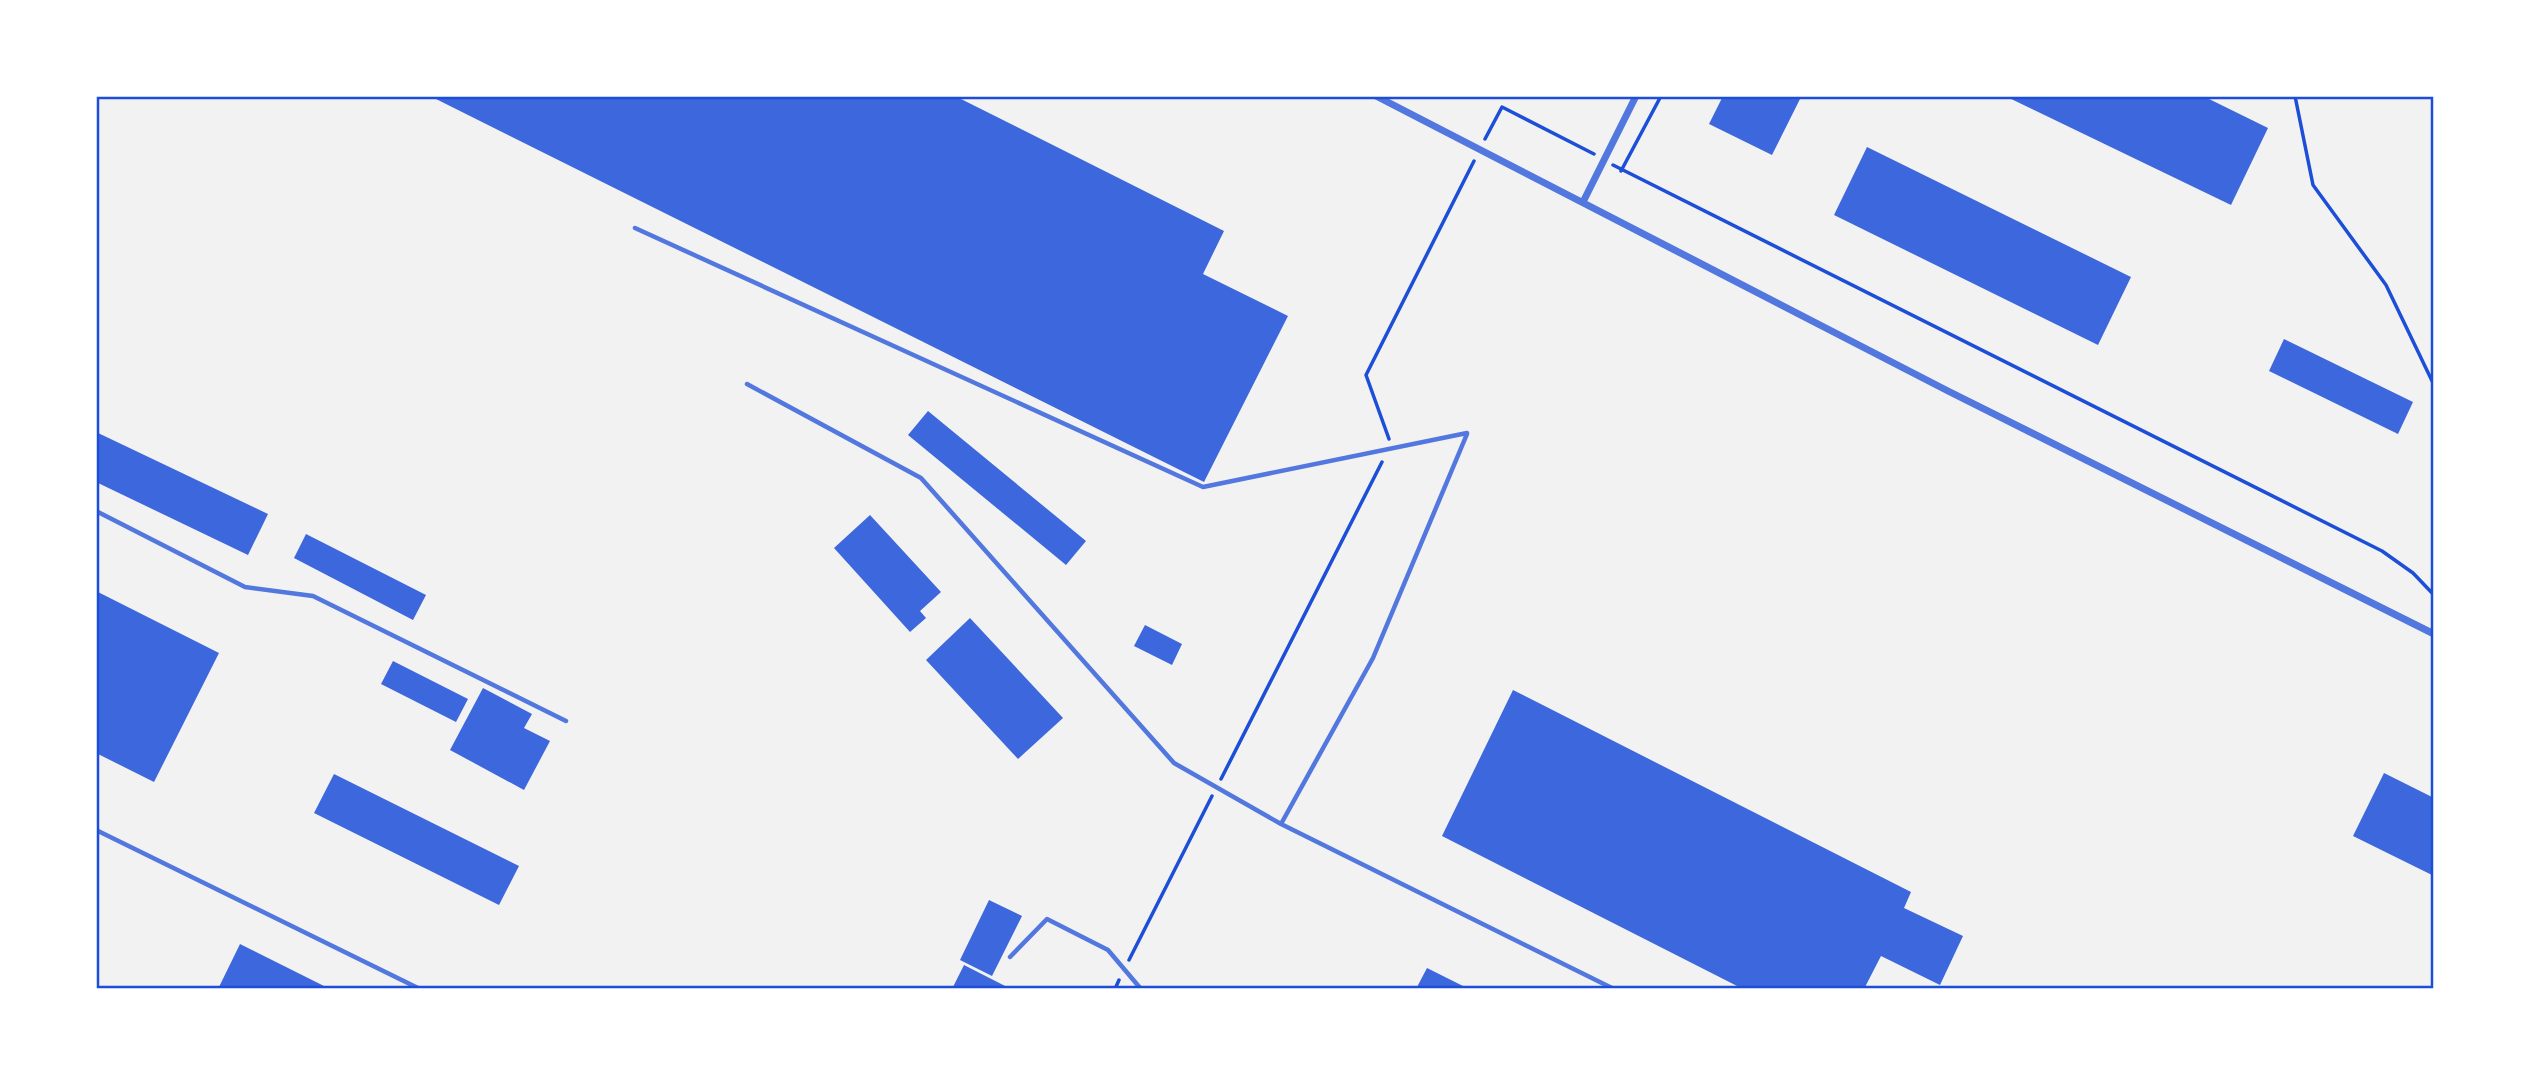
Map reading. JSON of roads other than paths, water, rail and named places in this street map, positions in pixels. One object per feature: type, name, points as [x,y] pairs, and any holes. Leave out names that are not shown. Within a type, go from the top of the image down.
[{"type":"street","points":[[1376,96],[1948,391],[2434,634]]},
{"type":"street","points":[[1583,202],[1636,96]]},
{"type":"lane","points":[[635,228],[1203,486],[1467,433],[1373,658],[1281,824]]},
{"type":"lane","points":[[747,384],[921,478],[1174,763],[1281,824],[1614,989]]},
{"type":"lane","points":[[96,511],[246,587],[313,596],[566,721]]},
{"type":"lane","points":[[96,830],[420,989]]},
{"type":"lane","points":[[1010,957],[1047,919],[1108,950],[1141,989]]}]
